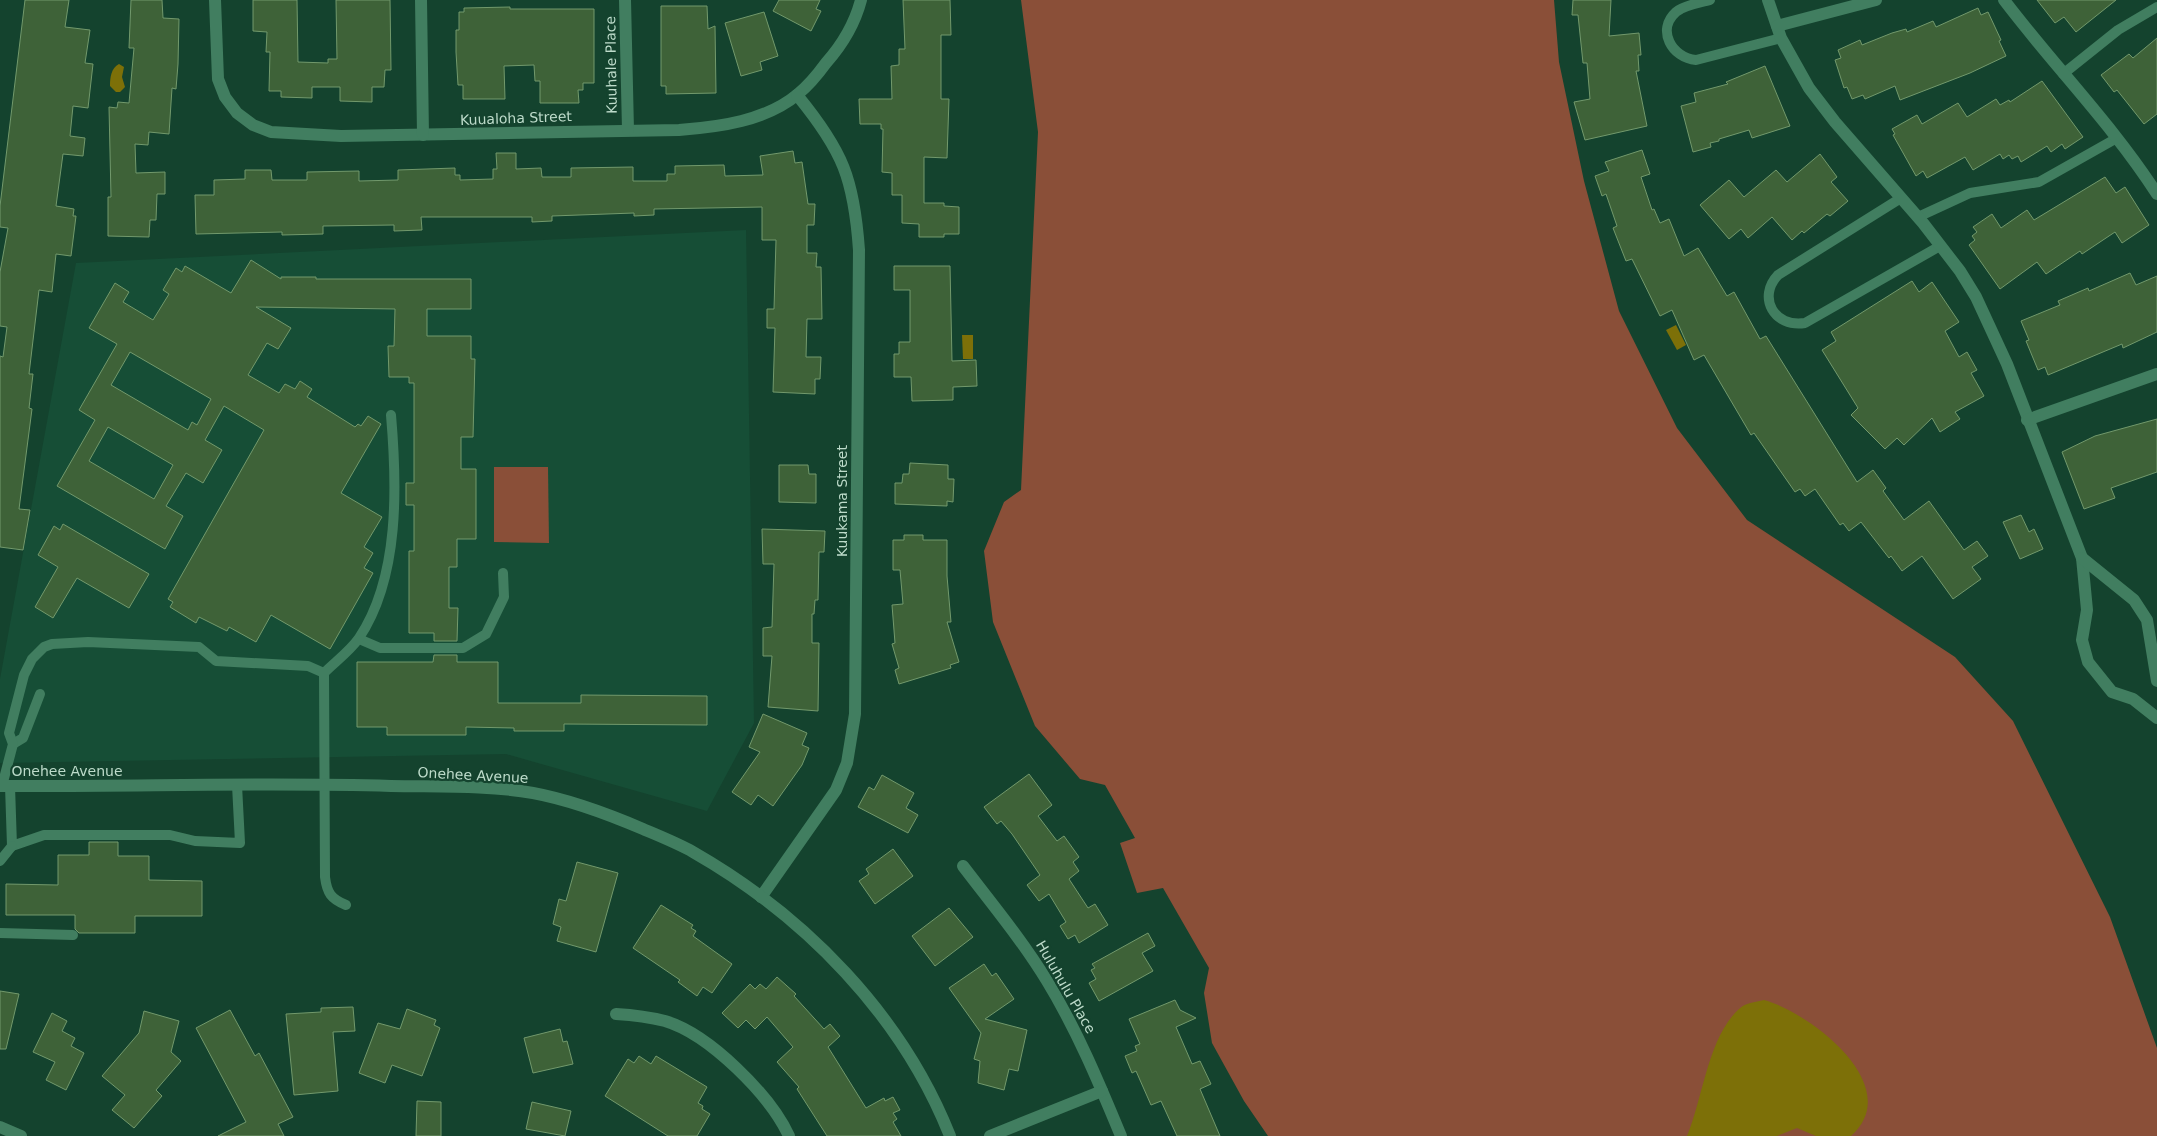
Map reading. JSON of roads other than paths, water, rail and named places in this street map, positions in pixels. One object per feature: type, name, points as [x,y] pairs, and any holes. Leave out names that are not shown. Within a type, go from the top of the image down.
[{"type":"street","name":"Kuualoha Street","points":[[215,0],[218,79],[225,97],[238,113],[253,126],[271,132],[423,135],[679,130],[717,127],[768,110],[797,95],[836,52],[848,31],[861,0]]},
{"type":"street","points":[[421,0],[423,135]]},
{"type":"street","name":"Kuuhale Place","points":[[625,0],[628,130]]},
{"type":"street","points":[[1768,0],[1779,32],[1809,88],[1918,217],[1960,271],[1984,314],[2007,364],[2027,420],[2082,558],[2087,610],[2082,640],[2088,662],[2112,692],[2133,698],[2157,718]]},
{"type":"street","points":[[1779,32],[1876,0]]},
{"type":"street","points":[[2004,0],[2118,138],[2157,194]]},
{"type":"street","name":"Kuukama Street","points":[[761,896],[836,790],[847,763],[856,714],[858,250],[856,209],[848,176],[838,151],[821,125],[797,95]]},
{"type":"street","points":[[2027,420],[2157,374]]},
{"type":"street","points":[[2082,558],[2134,600],[2147,620],[2157,681]]},
{"type":"street","name":"Onehee Avenue","points":[[4,786],[326,785],[502,790],[534,793],[601,811],[692,851],[761,896],[810,937],[861,989],[906,1050],[941,1114],[950,1136]]},
{"type":"street","name":"Huluhulu Place","points":[[964,866],[1022,942],[1048,982],[1087,1054],[1121,1136]]},
{"type":"street","points":[[616,1014],[666,1021],[702,1040],[736,1067],[761,1094],[785,1126],[789,1136]]},
{"type":"street","points":[[990,1136],[1102,1091]]},
{"type":"street","points":[[0,1127],[21,1136]]},
{"type":"lane","points":[[1710,0],[1680,8],[1670,19],[1668,40],[1671,47],[1681,57],[1696,60],[1779,32]]},
{"type":"lane","points":[[2064,74],[2118,30],[2157,7]]},
{"type":"lane","points":[[1918,217],[1970,193],[2038,182],[2118,138]]},
{"type":"lane","points":[[1901,198],[1778,275],[1773,280],[1768,295],[1772,310],[1776,316],[1790,323],[1804,322],[1940,246]]},
{"type":"lane","points":[[346,905],[334,900],[326,890],[324,673],[359,639],[379,598],[389,555],[396,475],[392,415]]},
{"type":"lane","points":[[359,639],[380,648],[463,648],[486,634],[504,597],[503,573]]},
{"type":"lane","points":[[12,846],[4,786],[13,744],[10,733],[27,666],[37,652],[52,644],[88,642],[199,647],[216,661],[308,666],[324,673]]},
{"type":"lane","points":[[13,744],[23,738],[40,694]]},
{"type":"lane","points":[[0,861],[12,846],[44,835],[170,835],[195,841],[240,843],[237,785]]},
{"type":"lane","points":[[0,932],[73,935]]}]
